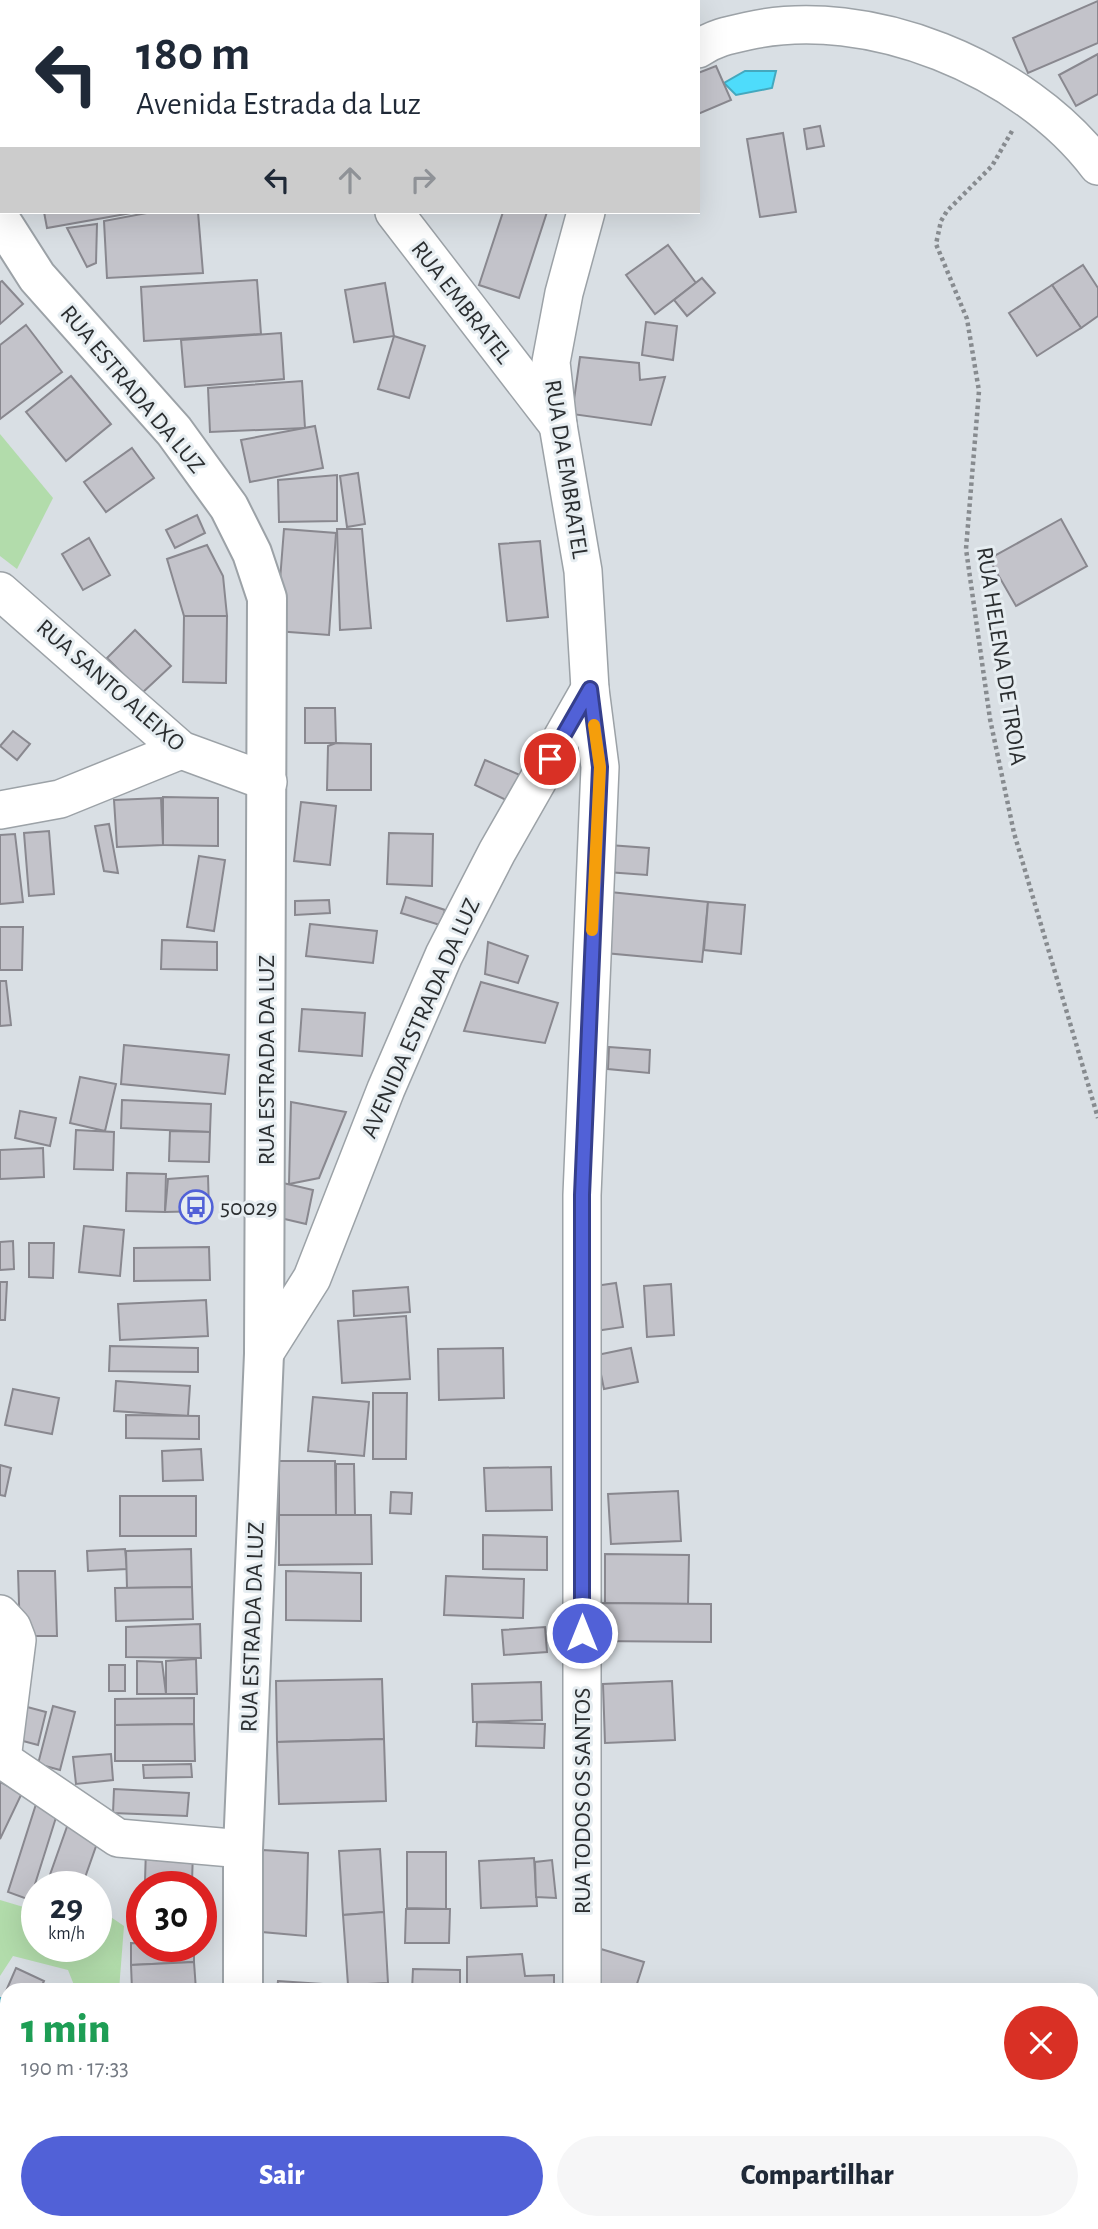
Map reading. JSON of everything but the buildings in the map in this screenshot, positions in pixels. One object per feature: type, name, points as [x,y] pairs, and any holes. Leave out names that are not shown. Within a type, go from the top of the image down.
[{"type":"main road","name":"RUA ESTRADA DA LUZ","points":[[0,219],[37,276],[174,431],[229,507],[252,553],[267,598],[264,1354],[243,1849],[243,1983]]},
{"type":"street","points":[[700,48],[713,39],[781,24],[855,27],[939,51],[1001,81],[1030,99],[1081,143],[1098,166]]},
{"type":"street","name":"RUA EMBRATEL","points":[[396,214],[558,425]]},
{"type":"street","name":"RUA DA EMBRATEL","points":[[585,214],[564,293],[551,362],[558,425],[583,571],[590,689]]},
{"type":"street","name":"RUA SANTO ALEIXO","points":[[0,591],[181,750],[268,782]]},
{"type":"street","name":"AVENIDA ESTRADA DA LUZ","points":[[264,1354],[312,1279],[386,1089],[444,955],[497,852],[590,689]]},
{"type":"street","name":"RUA TODOS OS SANTOS","points":[[582,1983],[582,1195],[600,767],[590,689]]},
{"type":"street","points":[[0,810],[60,799],[181,750]]},
{"type":"street","points":[[0,1614],[12,1627],[18,1648],[1,1759],[94,1825],[118,1838],[243,1849]]},
{"type":"path","name":"RUA HELENA DE TROIA","points":[[1030,99],[992,166],[947,211],[941,221],[936,244],[967,319],[979,391],[966,550],[990,719],[1014,833],[1098,1118]]},
{"type":"green space","points":[[0,434],[53,498],[17,569],[0,556]]},
{"type":"green space","points":[[0,1900],[21,1906],[21,1958],[13,1956],[0,1976]]},
{"type":"green space","points":[[112,1918],[124,1926],[120,1983],[73,1983],[68,1970],[37,1962],[112,1962]]},
{"type":"water","points":[[745,71],[776,71],[772,88],[736,95],[724,83]]},
{"type":"slow traffic","points":[[592,930],[600,767],[594,725]]},
{"type":"place","name":"50029","points":[[196,1207]]},
{"type":"route","points":[[550,759],[590,689],[600,767],[582,1195],[582,1633]]}]
